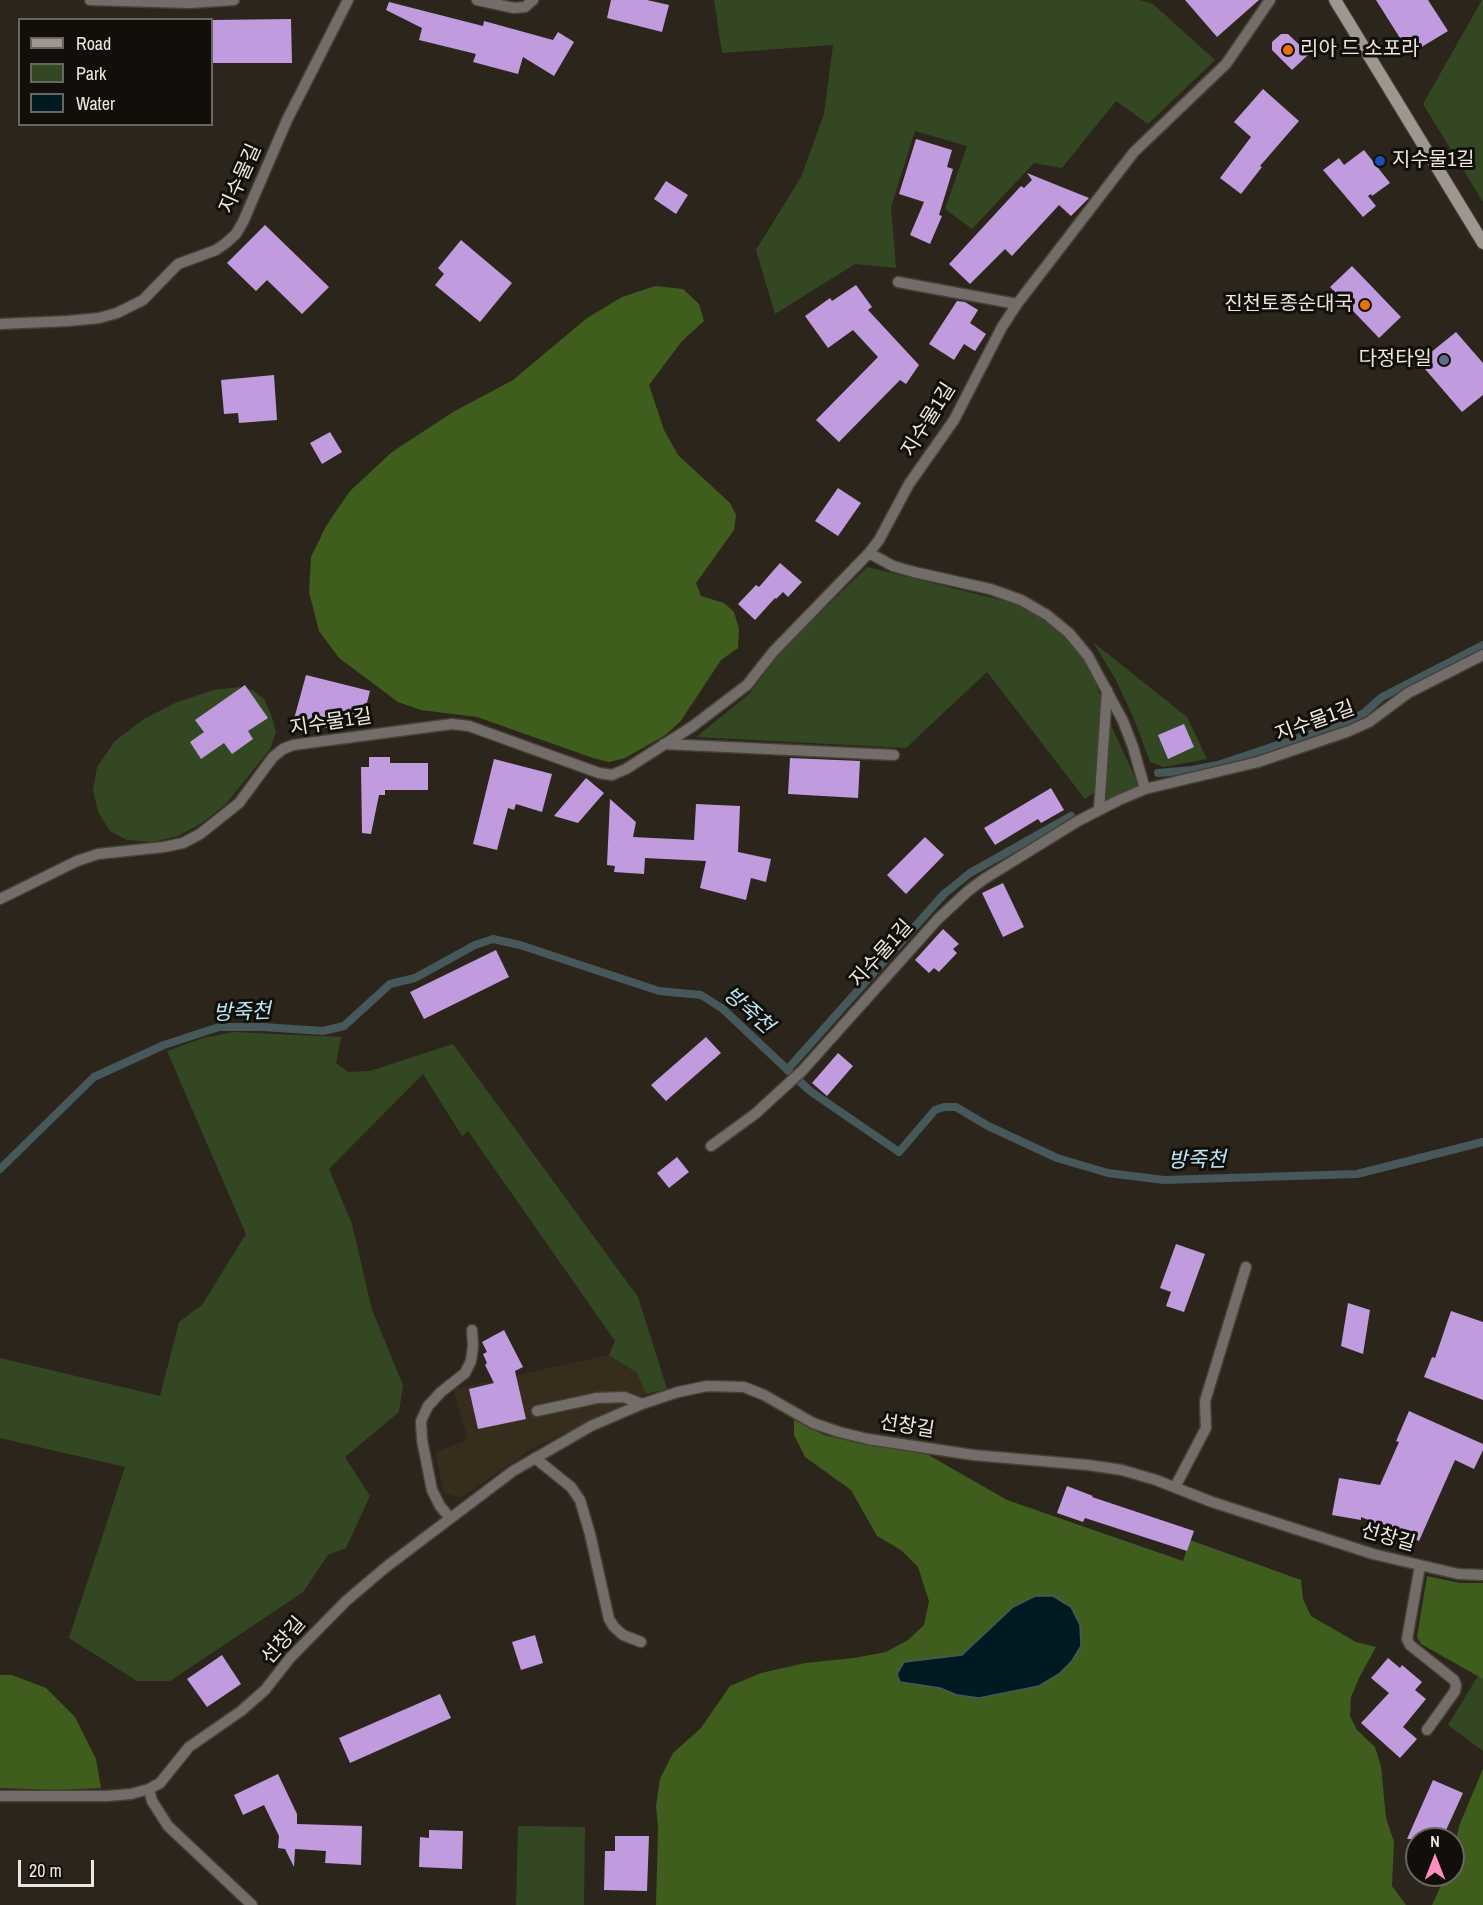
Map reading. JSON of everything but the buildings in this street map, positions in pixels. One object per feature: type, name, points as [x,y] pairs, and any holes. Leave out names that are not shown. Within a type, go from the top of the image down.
[{"type":"street","points":[[1335,0],[1483,243]]},
{"type":"lane","points":[[90,0],[190,3],[234,0]]},
{"type":"lane","name":"지수물길","points":[[0,324],[78,320],[117,313],[143,300],[178,264],[216,250],[236,234],[287,120],[348,0]]},
{"type":"lane","points":[[477,0],[514,8],[525,7],[533,0]]},
{"type":"lane","name":"지수물1길","points":[[0,899],[88,858],[121,851],[164,848],[183,843],[200,834],[239,803],[273,757],[293,745],[452,724],[469,726],[599,773],[612,774],[626,770],[693,726],[747,686],[773,652],[869,554],[909,484],[954,420],[1002,327],[1017,304],[1134,152],[1227,64],[1270,0]]},
{"type":"lane","points":[[898,282],[1017,304]]},
{"type":"lane","points":[[869,554],[893,566],[990,589],[1022,600],[1047,615],[1069,633],[1088,656],[1107,690],[1133,747],[1145,789]]},
{"type":"lane","name":"지수물1길","points":[[711,1146],[755,1114],[802,1071],[938,919],[968,891],[1099,810],[1145,789],[1258,762],[1348,731],[1369,722],[1408,693],[1483,655]]},
{"type":"lane","points":[[1099,810],[1107,690]]},
{"type":"lane","points":[[664,744],[894,755]]},
{"type":"lane","points":[[1175,1488],[1206,1428],[1205,1401],[1246,1267]]},
{"type":"lane","points":[[450,1518],[440,1506],[432,1490],[422,1440],[421,1421],[428,1407],[441,1392],[465,1373],[471,1361],[472,1330]]},
{"type":"lane","name":"선창길","points":[[149,1789],[160,1783],[189,1747],[242,1711],[266,1690],[290,1658],[346,1601],[513,1471],[591,1426],[642,1404],[678,1392],[707,1386],[744,1387],[764,1395],[813,1423],[839,1432],[973,1455],[1122,1470],[1295,1529],[1420,1566],[1458,1574],[1483,1575]]},
{"type":"lane","points":[[537,1411],[597,1398],[624,1397],[642,1404]]},
{"type":"lane","points":[[535,1458],[571,1487],[580,1500],[609,1619],[623,1635],[641,1642]]},
{"type":"lane","name":"선창길","points":[[1420,1566],[1407,1639],[1410,1645],[1454,1680],[1456,1685],[1455,1691],[1427,1730]]},
{"type":"lane","points":[[0,1796],[107,1796],[130,1794],[149,1789],[152,1801],[168,1826],[252,1905]]},
{"type":"shaded area","points":[[609,1355],[637,1373],[646,1394],[533,1448],[461,1498],[444,1493],[435,1452],[468,1440],[453,1389]]},
{"type":"green space","points":[[714,0],[1140,0],[1153,4],[1215,60],[1148,124],[1116,101],[1062,168],[1034,163],[972,229],[945,209],[967,146],[915,131],[891,207],[896,268],[855,264],[775,314],[756,250],[801,177],[824,114],[833,45],[722,53]]},
{"type":"green space","points":[[1483,0],[1483,202],[1423,104]]},
{"type":"green space","points":[[655,286],[683,289],[699,304],[704,321],[682,341],[649,385],[664,430],[678,455],[730,503],[736,515],[734,530],[696,583],[701,596],[724,603],[734,612],[739,629],[738,648],[721,660],[680,722],[664,736],[625,758],[609,762],[477,717],[421,710],[398,702],[339,658],[319,631],[309,592],[311,557],[326,526],[350,491],[392,452],[453,412],[513,380],[587,318],[622,297]]},
{"type":"green space","points":[[867,567],[1013,603],[1036,615],[1061,633],[1081,656],[1095,681],[1102,701],[1097,791],[1085,799],[987,672],[906,748],[696,737],[749,694],[783,649]]},
{"type":"green space","points":[[1093,642],[1187,717],[1207,759],[1164,767],[1150,762],[1116,680]]},
{"type":"green space","points":[[241,687],[253,690],[264,699],[276,732],[270,749],[226,804],[202,823],[178,836],[153,842],[127,840],[110,831],[98,812],[93,790],[97,767],[115,741],[144,719],[175,703],[213,690]]},
{"type":"green space","points":[[1110,723],[1139,786],[1106,801]]},
{"type":"green space","points":[[233,1032],[341,1037],[336,1063],[348,1072],[370,1071],[453,1044],[638,1297],[667,1389],[646,1394],[637,1373],[609,1355],[615,1341],[468,1131],[462,1136],[423,1074],[329,1169],[352,1224],[372,1310],[403,1385],[399,1412],[345,1457],[370,1496],[346,1548],[328,1555],[303,1592],[170,1681],[137,1681],[69,1638],[125,1467],[0,1438],[0,1358],[160,1396],[179,1322],[202,1305],[246,1234],[167,1051],[203,1038]]},
{"type":"green space","points":[[794,1420],[824,1435],[863,1444],[925,1453],[1007,1500],[1183,1561],[1190,1540],[1301,1580],[1303,1599],[1311,1616],[1356,1642],[1376,1647],[1351,1697],[1350,1716],[1357,1730],[1375,1747],[1381,1766],[1386,1818],[1394,1842],[1392,1886],[1406,1905],[656,1905],[658,1829],[656,1806],[660,1779],[673,1753],[701,1728],[730,1686],[761,1673],[805,1663],[886,1652],[908,1640],[924,1625],[929,1601],[918,1567],[901,1550],[877,1536],[851,1490],[805,1457],[794,1435]],"holes":[[[1013,1607],[1059,1674],[1039,1686],[979,1698],[957,1695],[928,1686],[904,1662],[962,1655]]]},
{"type":"green space","points":[[1427,1576],[1460,1583],[1483,1583],[1483,1679],[1421,1644],[1417,1637]]},
{"type":"green space","points":[[0,1675],[12,1675],[46,1688],[75,1717],[96,1759],[101,1788],[57,1790],[0,1788]]},
{"type":"green space","points":[[1478,1676],[1483,1679],[1483,1751],[1448,1725]]},
{"type":"green space","points":[[1483,1769],[1483,1905],[1432,1905],[1440,1887],[1465,1887],[1465,1827],[1459,1826]]},
{"type":"green space","points":[[518,1826],[585,1827],[584,1905],[516,1905]]},
{"type":"water","points":[[1035,1596],[1053,1596],[1071,1607],[1080,1625],[1081,1646],[1072,1661],[1059,1674],[1039,1686],[979,1698],[957,1695],[940,1688],[900,1682],[897,1674],[904,1662],[962,1655],[1013,1607]]},
{"type":"waterway","points":[[1158,773],[1218,765],[1352,720],[1382,697],[1483,645]]},
{"type":"waterway","points":[[787,1070],[944,894],[970,873],[1071,816]]},
{"type":"waterway","name":"방죽천","points":[[0,1169],[94,1077],[164,1045],[219,1027],[323,1031],[344,1026],[390,984],[415,978],[475,945],[493,939],[520,945],[659,991],[701,995],[723,1009],[810,1091],[899,1152],[935,1110],[944,1107],[956,1107],[988,1126],[1057,1158],[1108,1173],[1164,1180],[1357,1174],[1483,1142]]},
{"type":"place","name":"리아 드 소포라","points":[[1288,50]]},
{"type":"place","name":"지수물1길","points":[[1380,161]]},
{"type":"place","name":"진천토종순대국","points":[[1365,305]]},
{"type":"place","name":"다정타일","points":[[1444,360]]}]
